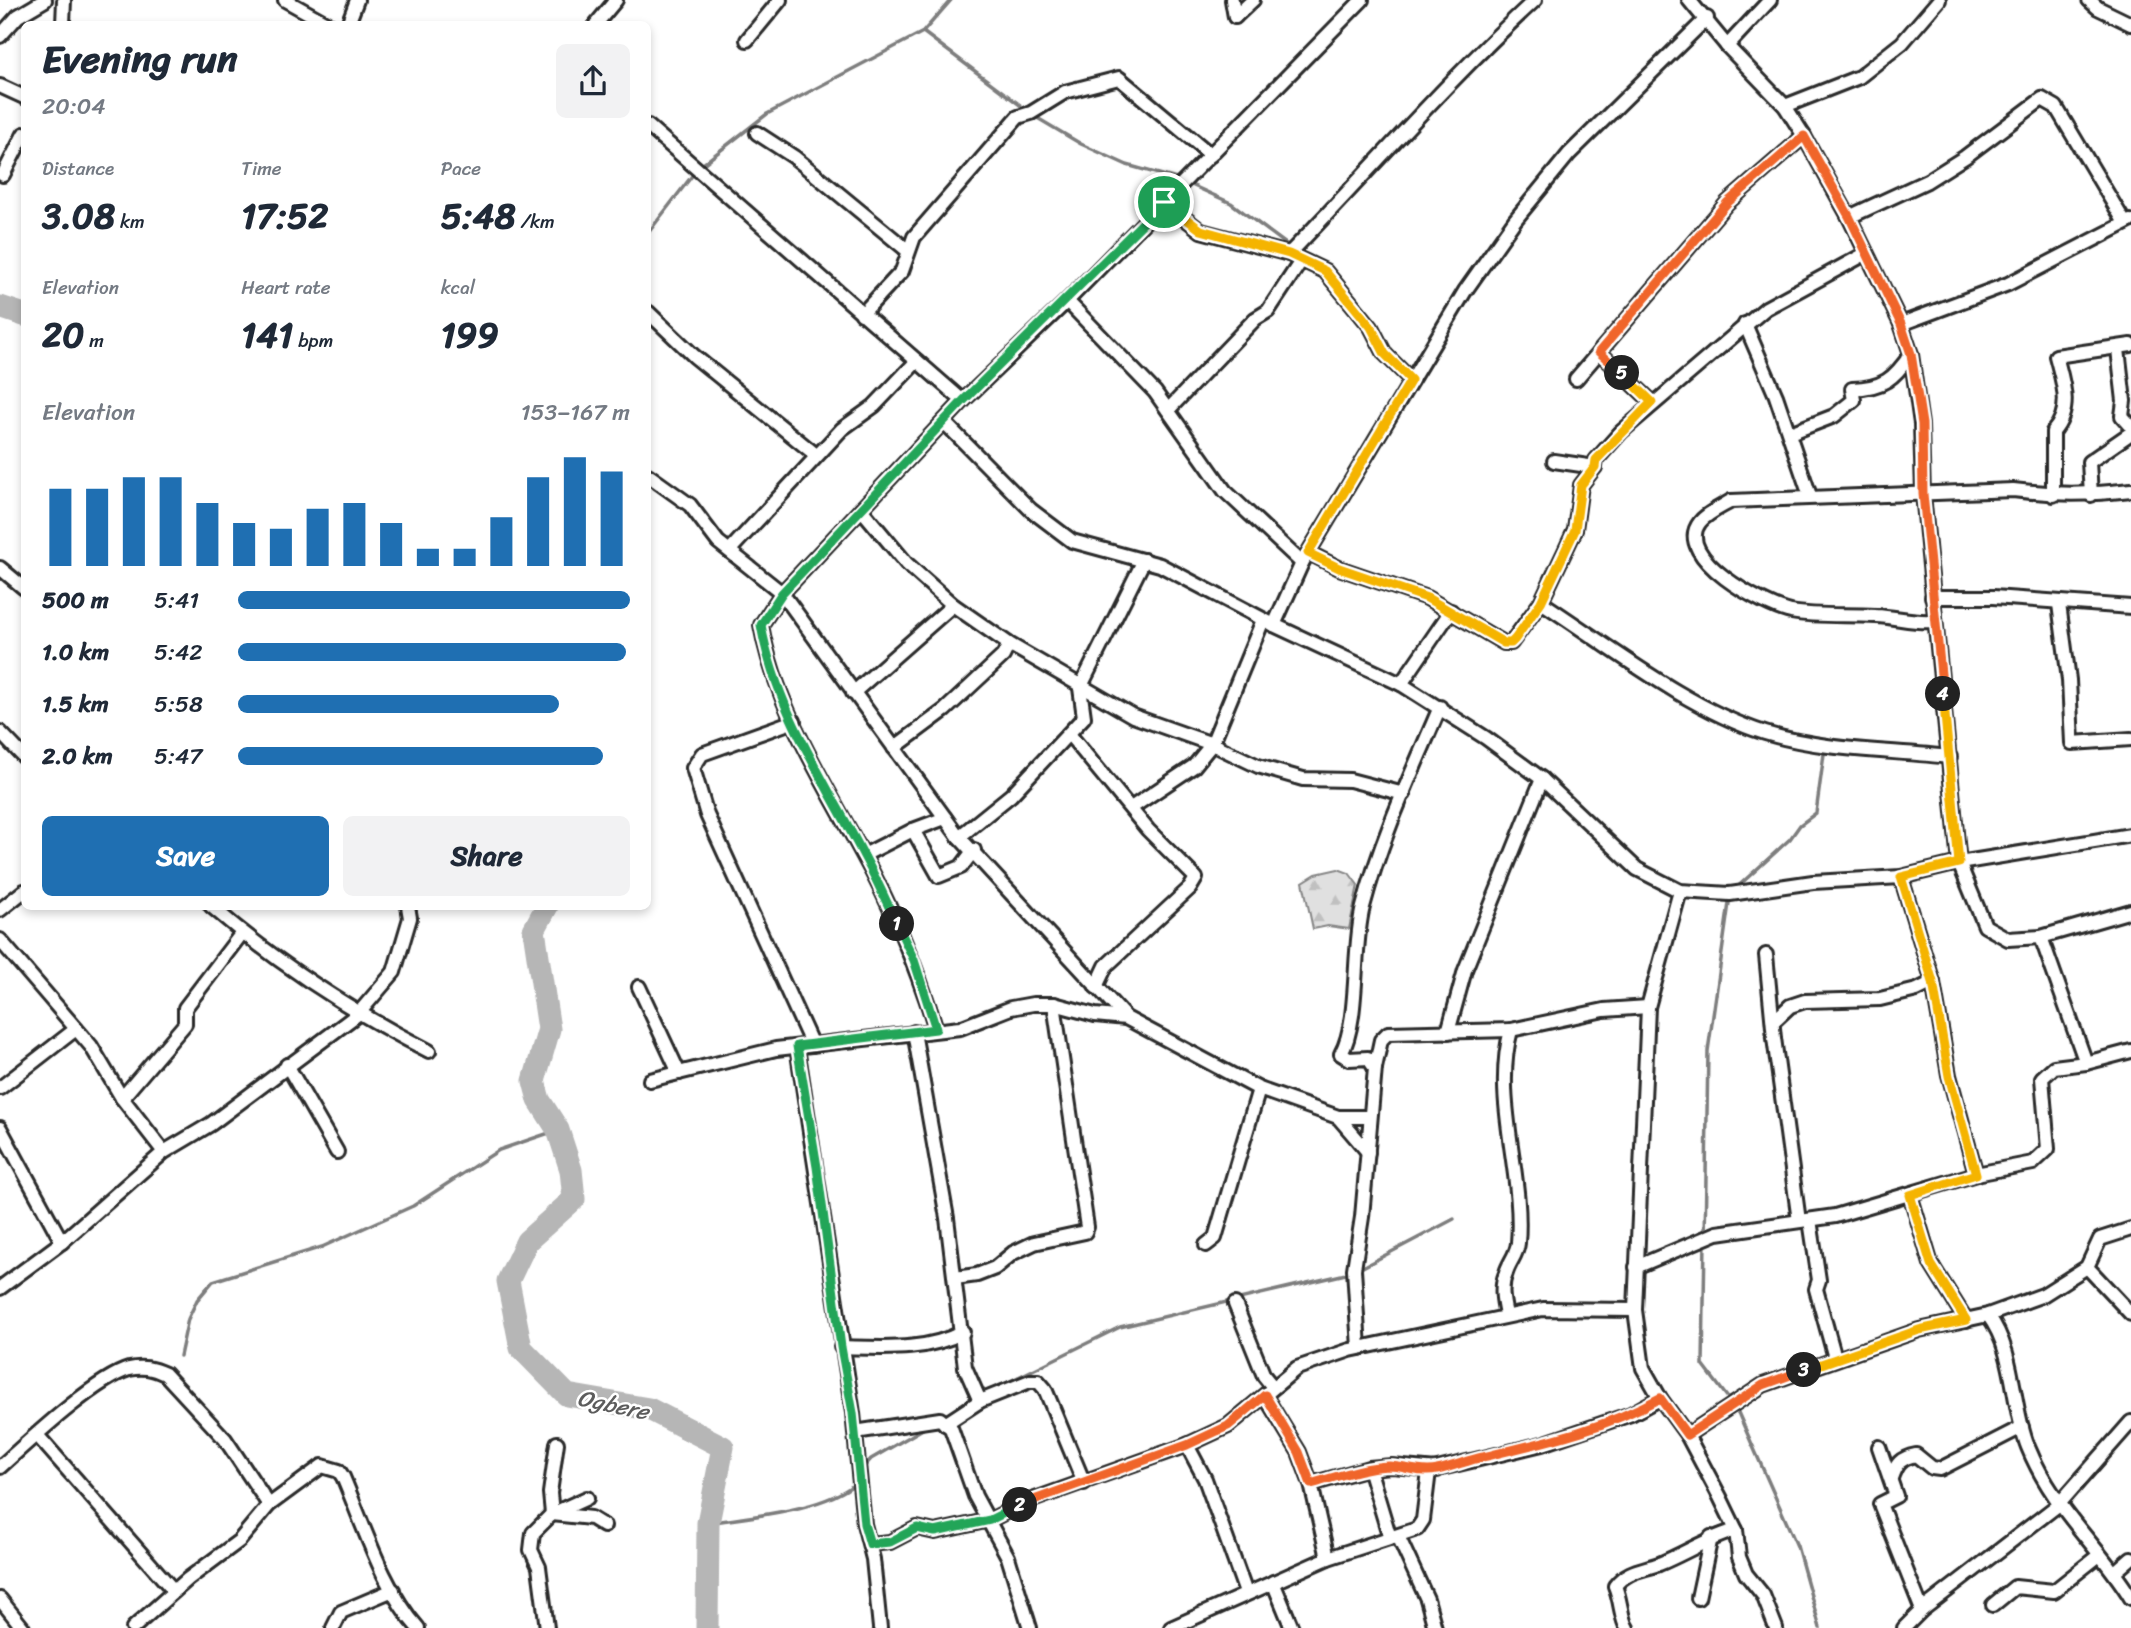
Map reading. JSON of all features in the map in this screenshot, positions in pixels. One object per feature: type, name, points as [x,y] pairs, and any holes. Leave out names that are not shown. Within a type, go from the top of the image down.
[{"type":"street","points":[[0,36],[18,16],[45,0]]},
{"type":"street","points":[[63,21],[64,0]]},
{"type":"street","points":[[285,0],[304,20]]},
{"type":"street","points":[[349,21],[357,0]]},
{"type":"street","points":[[599,21],[617,0]]},
{"type":"street","points":[[747,40],[780,0]]},
{"type":"street","points":[[1232,0],[1235,17],[1253,0]]},
{"type":"street","points":[[936,1029],[914,960],[864,855],[808,757],[767,659],[761,625],[782,593],[963,401],[1067,301],[1362,0]]},
{"type":"street","points":[[1289,254],[1419,113],[1535,0]]},
{"type":"street","points":[[1689,0],[1707,18],[1727,46],[1785,106],[1804,136],[1849,216],[1901,324],[1911,354],[1922,424],[1923,494],[1959,863],[1985,926],[2008,939],[2041,937],[2131,911]]},
{"type":"street","points":[[1727,46],[1770,0]]},
{"type":"street","points":[[1785,106],[1859,77],[1902,43],[1939,0]]},
{"type":"street","points":[[2089,0],[2098,8],[2131,24]]},
{"type":"street","points":[[1131,808],[1194,766],[1212,744],[1269,623],[1306,558],[1465,291],[1516,220],[1569,154],[1707,18]]},
{"type":"street","points":[[862,314],[902,271],[907,250],[914,237],[1018,117],[1031,113],[1065,92],[1119,78],[1211,155]]},
{"type":"street","points":[[0,86],[21,96]]},
{"type":"street","points":[[1849,216],[1927,181],[1965,157],[2042,99],[2056,107],[2128,222],[2008,284],[1901,324]]},
{"type":"street","points":[[651,129],[963,401]]},
{"type":"street","points":[[757,133],[794,157],[907,250]]},
{"type":"street","points":[[1576,379],[1727,203],[1804,136]]},
{"type":"street","points":[[3,175],[21,140]]},
{"type":"street","points":[[1164,202],[1201,230],[1289,254],[1325,271],[1371,327],[1385,354],[1411,380]]},
{"type":"street","points":[[1067,301],[1123,356],[1168,410],[1225,491],[1306,558],[1427,598],[1504,643],[1511,643],[1541,602],[1575,530],[1581,485],[1595,467],[1596,460],[1652,402],[1745,324],[1779,300],[1865,254]]},
{"type":"street","points":[[1168,410],[1255,319],[1268,311],[1301,261]]},
{"type":"street","points":[[651,315],[694,356],[816,455]]},
{"type":"street","points":[[1745,324],[1790,433],[1810,496]]},
{"type":"street","points":[[2053,495],[2053,432],[2061,423],[2066,397],[2056,356],[2131,345]]},
{"type":"street","points":[[2118,349],[2124,401],[2122,416],[2131,426]]},
{"type":"street","points":[[1599,352],[1652,402]]},
{"type":"street","points":[[1790,433],[1834,416],[1854,400],[1852,389],[1865,389],[1895,378],[1911,354]]},
{"type":"street","points":[[730,550],[769,511],[816,455],[842,429],[874,406],[918,361]]},
{"type":"street","points":[[945,423],[1031,510],[1072,541],[1144,560],[1199,584],[1269,623],[1401,684],[1440,707],[1542,779],[1637,869],[1680,891],[1730,894],[1813,882],[1901,877],[1959,863],[2131,835]]},
{"type":"street","points":[[2091,495],[2089,462],[2131,433]]},
{"type":"street","points":[[1554,461],[1595,467]]},
{"type":"street","points":[[651,477],[690,505],[718,542],[782,593],[959,837],[974,850],[1080,971],[1126,1018],[1259,1089],[1338,1117],[1370,1117]]},
{"type":"street","points":[[1934,621],[1916,622],[1881,616],[1791,612],[1739,586],[1706,564],[1694,542],[1699,522],[1731,501],[1810,496],[2013,491],[2091,495],[2131,490]]},
{"type":"street","points":[[862,509],[907,564],[953,605],[1009,645],[1133,716],[1212,744],[1258,766],[1303,779],[1350,780],[1404,794]]},
{"type":"street","points":[[959,837],[1011,795],[1084,717],[1080,688],[1144,560]]},
{"type":"street","points":[[0,568],[21,586]]},
{"type":"street","points":[[1932,597],[1993,597],[2059,604],[2131,607]]},
{"type":"street","points":[[1541,602],[1708,711],[1765,733],[1816,744],[1950,757]]},
{"type":"street","points":[[2059,604],[2069,680],[2072,743],[2131,739]]},
{"type":"street","points":[[853,693],[953,605]]},
{"type":"street","points":[[1401,684],[1451,611]]},
{"type":"street","points":[[894,748],[944,710],[1003,656],[1009,645]]},
{"type":"street","points":[[1375,1068],[1368,1058],[1349,1059],[1342,1054],[1355,984],[1356,941],[1363,907],[1404,794],[1440,707]]},
{"type":"street","points":[[794,721],[702,754],[693,768],[708,815],[812,1045]]},
{"type":"street","points":[[1069,734],[1131,808],[1196,878],[1191,888],[1106,966],[1096,987]]},
{"type":"street","points":[[2,737],[21,754]]},
{"type":"street","points":[[1448,1032],[1465,970],[1542,779]]},
{"type":"street","points":[[864,855],[913,830],[945,818]]},
{"type":"street","points":[[913,830],[939,876],[961,867],[974,850]]},
{"type":"street","points":[[1901,877],[1933,982],[1949,1076],[1976,1174]]},
{"type":"street","points":[[1680,891],[1648,1007],[1634,1310],[1643,1368],[1660,1398],[1687,1435],[1736,1530],[1739,1557],[1746,1574],[1763,1595],[1776,1628]]},
{"type":"street","points":[[0,910],[21,893]]},
{"type":"street","points":[[216,910],[242,933],[358,1014],[429,1051]]},
{"type":"street","points":[[0,1288],[62,1242],[164,1152],[211,1124],[358,1014],[394,972],[410,918],[409,910]]},
{"type":"street","points":[[122,1098],[185,1024],[185,1008],[242,933]]},
{"type":"street","points":[[2041,937],[2086,1063]]},
{"type":"street","points":[[0,940],[92,1045],[122,1098],[164,1152]]},
{"type":"street","points":[[1766,956],[1773,1022],[1804,1221],[1818,1270],[1816,1289],[1835,1358]]},
{"type":"street","points":[[1080,971],[1106,966]]},
{"type":"street","points":[[1773,1022],[1790,1006],[1805,1001],[1881,999],[1917,990],[1933,982]]},
{"type":"street","points":[[639,987],[679,1073]]},
{"type":"street","points":[[1095,1015],[1105,998]]},
{"type":"street","points":[[955,1278],[977,1275],[1034,1243],[1085,1231],[1087,1227],[1055,1004]]},
{"type":"street","points":[[650,1080],[797,1046],[960,1028],[1011,1008],[1055,1004],[1095,1015],[1126,1018]]},
{"type":"street","points":[[1359,1348],[1354,1269],[1375,1068],[1381,1040],[1388,1033],[1511,1030],[1604,1010],[1648,1007]]},
{"type":"street","points":[[0,1088],[76,1029]]},
{"type":"street","points":[[1506,1315],[1502,1291],[1505,1273],[1518,1245],[1507,1116],[1506,1048],[1511,1030]]},
{"type":"street","points":[[914,1032],[955,1278],[965,1367],[980,1401]]},
{"type":"street","points":[[797,1046],[855,1432],[864,1524],[870,1544],[880,1628]]},
{"type":"street","points":[[1636,1267],[1723,1233],[1804,1221],[2040,1159],[2048,1149],[2042,1078],[2054,1067],[2086,1063],[2131,1051]]},
{"type":"street","points":[[287,1065],[337,1152]]},
{"type":"street","points":[[1206,1245],[1214,1238],[1259,1089]]},
{"type":"street","points":[[1338,1117],[1368,1152]]},
{"type":"street","points":[[0,1128],[62,1242]]},
{"type":"street","points":[[1910,1195],[1931,1264],[1966,1320]]},
{"type":"street","points":[[1687,1435],[1763,1385],[1919,1330],[1988,1315],[2043,1295],[2087,1267],[2100,1239],[2131,1229]]},
{"type":"street","points":[[2087,1267],[2131,1314]]},
{"type":"street","points":[[1235,1304],[1269,1391],[1299,1452],[1311,1484],[1328,1558]]},
{"type":"street","points":[[870,1544],[890,1542],[917,1528],[935,1532],[990,1520],[1024,1503],[1187,1445],[1228,1426],[1297,1368],[1359,1348],[1543,1309],[1634,1310]]},
{"type":"street","points":[[1988,1315],[1998,1329],[2014,1381],[2028,1448],[2058,1505],[2098,1556],[2115,1572],[2131,1598]]},
{"type":"street","points":[[841,1347],[921,1346],[948,1340],[963,1332]]},
{"type":"street","points":[[0,1467],[63,1412],[125,1370],[152,1368],[165,1374],[225,1439],[269,1505]]},
{"type":"street","points":[[945,1424],[980,1401],[1030,1381],[1042,1383],[1084,1483]]},
{"type":"street","points":[[1171,1628],[1328,1558],[1417,1528],[1423,1520],[1429,1471],[1542,1444],[1597,1427],[1631,1414],[1660,1398]]},
{"type":"street","points":[[855,1432],[940,1419],[951,1428],[975,1496],[1008,1557],[1030,1628]]},
{"type":"street","points":[[1905,1628],[1922,1611],[2058,1505],[2131,1422]]},
{"type":"street","points":[[1891,1478],[1896,1464],[1906,1457],[1916,1455],[1932,1468],[1940,1469],[2022,1427]]},
{"type":"street","points":[[37,1435],[174,1591]]},
{"type":"street","points":[[552,1514],[550,1493],[557,1443]]},
{"type":"street","points":[[1187,1445],[1205,1479],[1246,1593]]},
{"type":"street","points":[[1879,1447],[1896,1496],[1880,1504],[1922,1611]]},
{"type":"street","points":[[135,1627],[174,1591],[239,1541],[269,1505],[318,1468],[328,1466],[339,1471],[406,1617],[418,1628]]},
{"type":"street","points":[[1311,1484],[1369,1468],[1392,1466],[1438,1470]]},
{"type":"street","points":[[1369,1468],[1394,1537],[1427,1599],[1435,1628]]},
{"type":"street","points":[[547,1628],[539,1567],[531,1550],[533,1533],[552,1514],[587,1498]]},
{"type":"street","points":[[552,1514],[592,1518],[604,1526]]},
{"type":"street","points":[[1627,1628],[1622,1622],[1623,1604],[1615,1586],[1618,1582],[1640,1567],[1658,1564],[1711,1537],[1736,1530]]},
{"type":"street","points":[[1698,1598],[1711,1537]]},
{"type":"street","points":[[1993,1605],[2015,1587],[2054,1591],[2098,1556]]},
{"type":"street","points":[[2115,1572],[2131,1558]]},
{"type":"street","points":[[1273,1582],[1292,1628]]},
{"type":"street","points":[[333,1628],[341,1612],[393,1590]]},
{"type":"street","points":[[0,1599],[23,1628]]},
{"type":"green space","points":[[1338,869],[1349,873],[1358,885],[1349,929],[1328,926],[1313,929],[1303,882],[1316,874]]},
{"type":"waterway","points":[[651,229],[698,168],[767,114],[923,32],[951,0]]},
{"type":"waterway","points":[[923,32],[1028,111]]},
{"type":"waterway","points":[[1034,116],[1081,144],[1127,165],[1180,180]]},
{"type":"waterway","points":[[1187,183],[1231,203],[1286,244]]},
{"type":"waterway","name":"Ogbere","points":[[0,307],[21,314]]},
{"type":"waterway","points":[[1734,890],[1790,839],[1800,825],[1816,813],[1824,754]]},
{"type":"waterway","points":[[1730,896],[1708,1051],[1703,1365],[1731,1402]]},
{"type":"waterway","name":"Ogbere","points":[[545,910],[534,930],[549,1029],[534,1081],[539,1100],[558,1130],[571,1170],[574,1199],[527,1241],[508,1281],[521,1348],[567,1395],[649,1409],[723,1447],[708,1523],[707,1628]]},
{"type":"waterway","points":[[180,1356],[188,1319],[197,1300],[213,1281],[322,1247],[413,1206],[499,1150],[558,1130]]},
{"type":"waterway","points":[[1357,1270],[1454,1219]]},
{"type":"waterway","points":[[990,1391],[1120,1327],[1350,1273]]},
{"type":"waterway","points":[[944,1416],[959,1408]]},
{"type":"waterway","points":[[1736,1408],[1797,1546],[1820,1628]]},
{"type":"waterway","points":[[862,1469],[871,1459],[928,1426]]},
{"type":"waterway","points":[[708,1523],[807,1506],[843,1492],[857,1482]]},
{"type":"route","points":[[1804,136],[1849,216],[1901,324],[1911,354],[1922,424],[1923,494],[1959,863],[1901,877],[1933,982],[1949,1076],[1976,1174],[1910,1195],[1931,1264],[1966,1320],[1919,1330],[1763,1385],[1735,1406],[1687,1435],[1660,1398],[1631,1414],[1597,1427],[1438,1470],[1392,1466],[1369,1468],[1311,1484],[1299,1452],[1265,1395],[1228,1426],[1187,1445],[1024,1503],[990,1520],[935,1532],[917,1528],[890,1542],[870,1544],[864,1524],[853,1413],[797,1046],[936,1029],[914,960],[864,855],[808,757],[767,659],[761,625],[769,608],[782,593],[963,401],[1067,301],[1164,202],[1201,230],[1289,254],[1325,271],[1371,327],[1385,354],[1411,380],[1308,553],[1339,568],[1427,598],[1504,643],[1511,643],[1541,602],[1575,530],[1577,498],[1581,485],[1595,467],[1596,460],[1652,402],[1599,352],[1727,203],[1804,136]]}]
